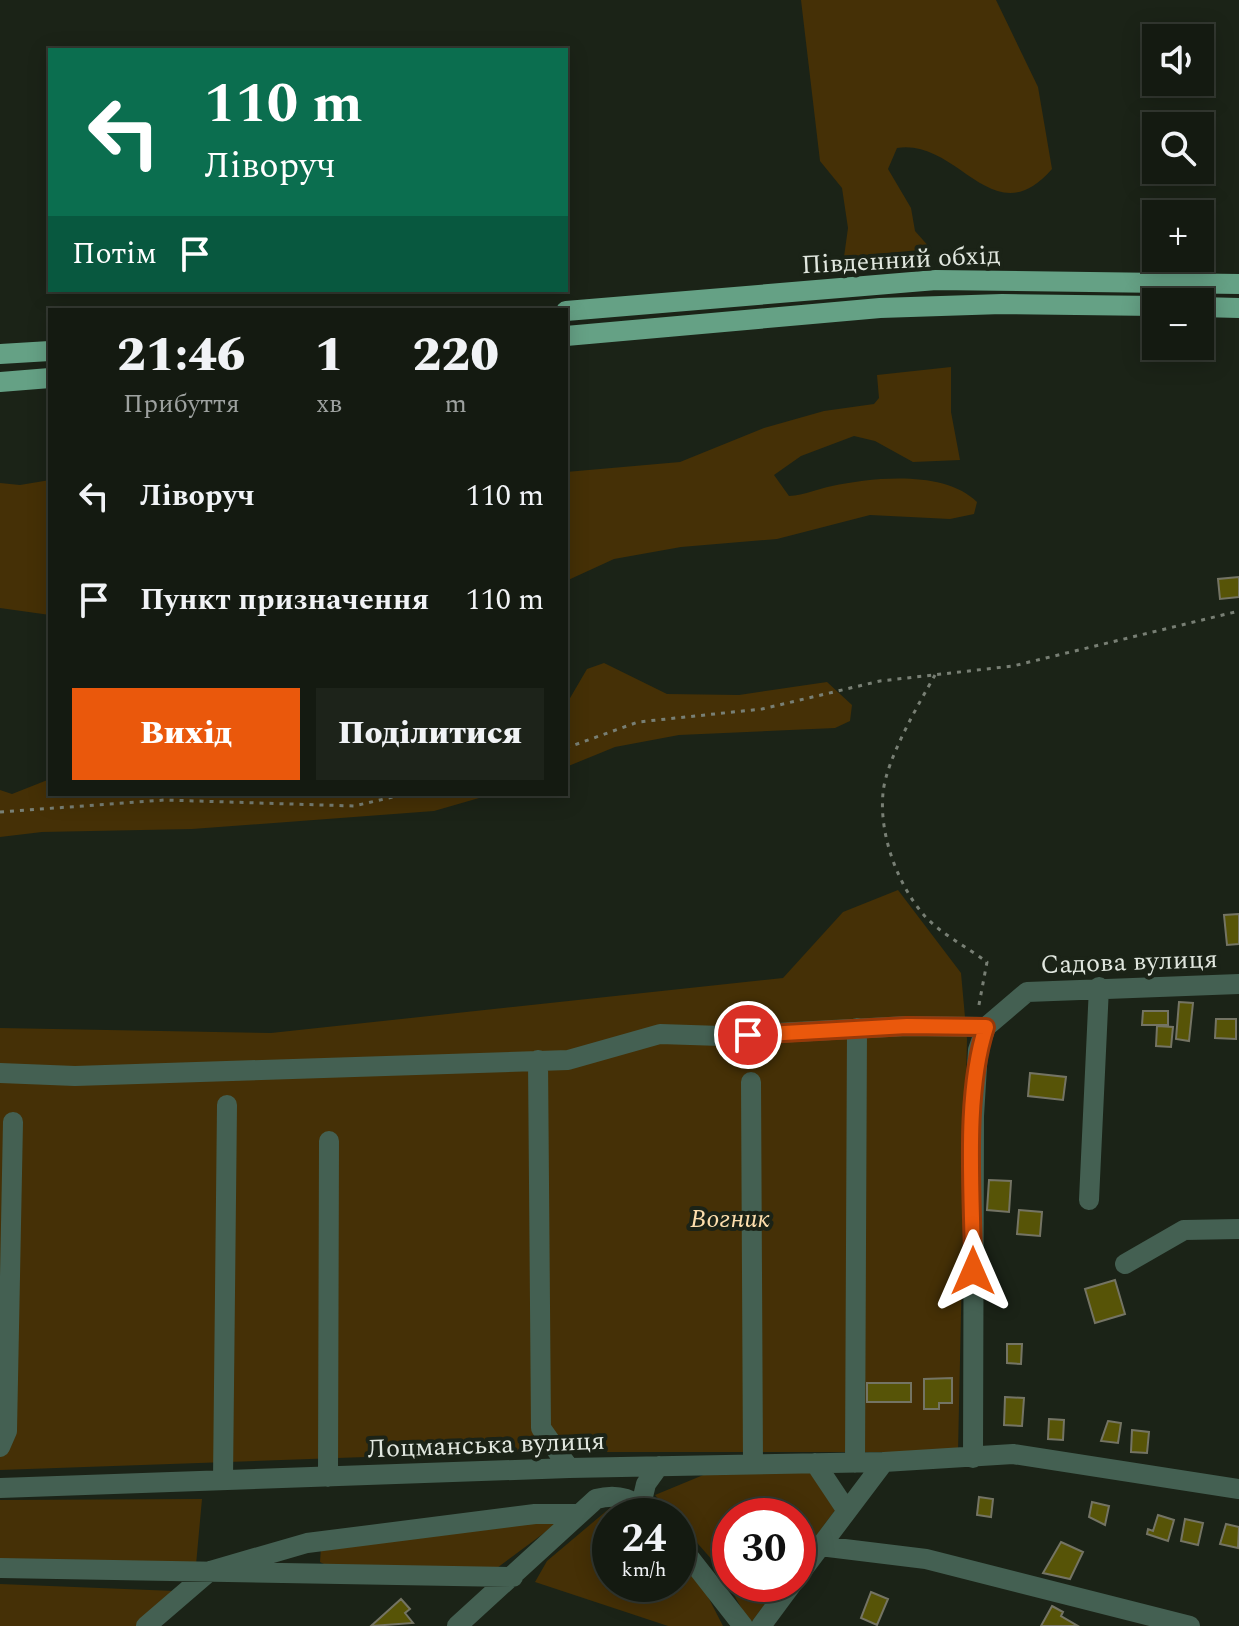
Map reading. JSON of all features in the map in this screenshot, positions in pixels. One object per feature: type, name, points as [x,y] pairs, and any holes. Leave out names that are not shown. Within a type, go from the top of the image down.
[{"type":"main road","name":"Південний обхід","points":[[568,311],[936,280],[1239,284]]},
{"type":"main road","name":"Південний обхід","points":[[568,336],[895,307],[1142,306]]},
{"type":"main road","points":[[1214,307],[1239,308]]},
{"type":"main road","points":[[0,354],[48,351]]},
{"type":"main road","points":[[0,382],[48,378]]},
{"type":"street","name":"Садова вулиця","points":[[980,1027],[1027,992],[1099,987],[1151,990],[1239,984]]},
{"type":"street","points":[[1089,1200],[1099,987]]},
{"type":"street","points":[[0,1073],[75,1076],[568,1060],[660,1034],[721,1036],[857,1028],[980,1027],[974,1116],[973,1458]]},
{"type":"street","points":[[855,1463],[857,1028]]},
{"type":"street","points":[[538,1060],[541,1428],[569,1468]]},
{"type":"street","points":[[751,1082],[753,1464]]},
{"type":"street","points":[[223,1480],[227,1105]]},
{"type":"street","points":[[0,1447],[7,1431],[13,1122]]},
{"type":"street","points":[[328,1477],[329,1141]]},
{"type":"street","points":[[1125,1264],[1184,1230],[1239,1229]]},
{"type":"street","name":"Лоцманська вулиця","points":[[0,1488],[569,1468],[855,1463],[1013,1454],[1239,1489]]},
{"type":"street","points":[[816,1551],[884,1462]]},
{"type":"street","points":[[815,1463],[847,1511]]},
{"type":"street","points":[[646,1498],[646,1484],[659,1466]]},
{"type":"street","points":[[457,1626],[592,1502]]},
{"type":"street","points":[[146,1626],[210,1571],[307,1543],[535,1514],[576,1514]]},
{"type":"street","points":[[820,1546],[926,1559],[1190,1626]]},
{"type":"street","points":[[696,1566],[743,1626]]},
{"type":"street","points":[[0,1568],[513,1577]]},
{"type":"street","points":[[761,1626],[779,1602]]},
{"type":"path","points":[[568,747],[638,722],[762,709],[880,681],[1013,666],[1239,611]]},
{"type":"path","points":[[935,675],[908,721],[882,792],[887,842],[902,881],[924,915],[987,962],[980,1027]]},
{"type":"path","points":[[0,812],[165,800],[354,806],[397,796]]},
{"type":"green space","points":[[801,0],[996,0],[1038,87],[1052,169],[1031,187],[1012,193],[993,190],[939,157],[919,149],[897,148],[888,169],[911,208],[915,231],[931,249],[844,257],[848,228],[842,188],[820,161]]},
{"type":"green space","points":[[951,367],[951,412],[960,460],[913,462],[875,441],[854,436],[801,456],[774,475],[789,496],[868,480],[928,481],[947,485],[977,502],[974,514],[950,519],[870,515],[777,539],[681,547],[614,559],[568,580],[568,472],[680,462],[764,428],[824,411],[874,404],[879,398],[877,375]]},
{"type":"green space","points":[[48,480],[48,615],[0,608],[0,483],[20,485]]},
{"type":"green space","points":[[604,663],[667,694],[739,695],[827,682],[852,705],[850,721],[835,728],[679,735],[615,747],[568,766],[568,702],[587,669]]},
{"type":"green space","points":[[48,780],[48,796],[486,796],[434,811],[192,829],[42,832],[0,837],[0,790],[12,794]]},
{"type":"green space","name":"Вогник","points":[[898,890],[961,973],[967,1039],[958,1452],[505,1452],[0,1470],[0,1028],[271,1033],[783,978],[843,912]]},
{"type":"green space","points":[[808,1469],[836,1509],[816,1536],[816,1498],[712,1498],[712,1560],[696,1542],[696,1498],[658,1498],[655,1495],[713,1471]]},
{"type":"green space","points":[[202,1499],[196,1565],[0,1567],[0,1500]]},
{"type":"green space","points":[[563,1519],[497,1568],[332,1568],[320,1562],[321,1547]]},
{"type":"green space","points":[[592,1523],[592,1601],[535,1582],[547,1561]]},
{"type":"green space","points":[[696,1580],[723,1626],[668,1626],[595,1602],[696,1602]]},
{"type":"green space","points":[[0,1584],[175,1591],[136,1626],[0,1626]]},
{"type":"green space","points":[[738,1602],[766,1602],[750,1624]]},
{"type":"building","points":[[1239,577],[1239,597],[1220,599],[1218,579]]},
{"type":"building","points":[[1239,914],[1239,944],[1227,945],[1224,915]]},
{"type":"building","points":[[1179,1002],[1193,1003],[1189,1041],[1176,1039]]},
{"type":"building","points":[[1143,1011],[1168,1011],[1168,1025],[1142,1025]]},
{"type":"building","points":[[1216,1019],[1236,1019],[1236,1039],[1215,1038]]},
{"type":"building","points":[[1157,1026],[1173,1027],[1171,1047],[1156,1046]]},
{"type":"building","points":[[1030,1073],[1066,1077],[1063,1100],[1028,1096]]},
{"type":"building","points":[[989,1180],[1011,1181],[1009,1212],[987,1210]]},
{"type":"building","points":[[1019,1210],[1042,1212],[1040,1236],[1017,1234]]},
{"type":"building","points":[[1115,1280],[1125,1314],[1095,1323],[1085,1289]]},
{"type":"building","points":[[1007,1344],[1022,1344],[1021,1364],[1007,1363]]},
{"type":"building","points":[[952,1378],[952,1403],[939,1403],[939,1409],[924,1409],[924,1379]]},
{"type":"building","points":[[867,1383],[911,1383],[911,1402],[867,1402]]},
{"type":"building","points":[[1005,1397],[1024,1398],[1022,1426],[1004,1425]]},
{"type":"building","points":[[1049,1419],[1064,1420],[1063,1440],[1048,1439]]},
{"type":"building","points":[[1108,1421],[1121,1423],[1118,1443],[1101,1441]]},
{"type":"building","points":[[1132,1430],[1149,1432],[1147,1453],[1131,1452]]},
{"type":"building","points":[[979,1497],[993,1499],[991,1517],[977,1515]]},
{"type":"building","points":[[1092,1502],[1109,1506],[1105,1525],[1089,1517]]},
{"type":"building","points":[[1158,1515],[1174,1520],[1168,1541],[1147,1534],[1148,1529],[1153,1531]]},
{"type":"building","points":[[1185,1519],[1203,1523],[1198,1545],[1181,1541]]},
{"type":"building","points":[[1226,1524],[1239,1527],[1238,1548],[1220,1544]]},
{"type":"building","points":[[1061,1542],[1083,1552],[1070,1579],[1043,1573]]},
{"type":"building","points":[[871,1592],[888,1599],[877,1625],[861,1618]]},
{"type":"building","points":[[401,1599],[410,1609],[405,1613],[413,1623],[371,1626]]},
{"type":"building","points":[[1052,1606],[1063,1612],[1061,1616],[1078,1626],[1041,1626]]},
{"type":"route","points":[[748,1035],[907,1026],[986,1027],[978,1050],[974,1116],[973,1271]]}]
